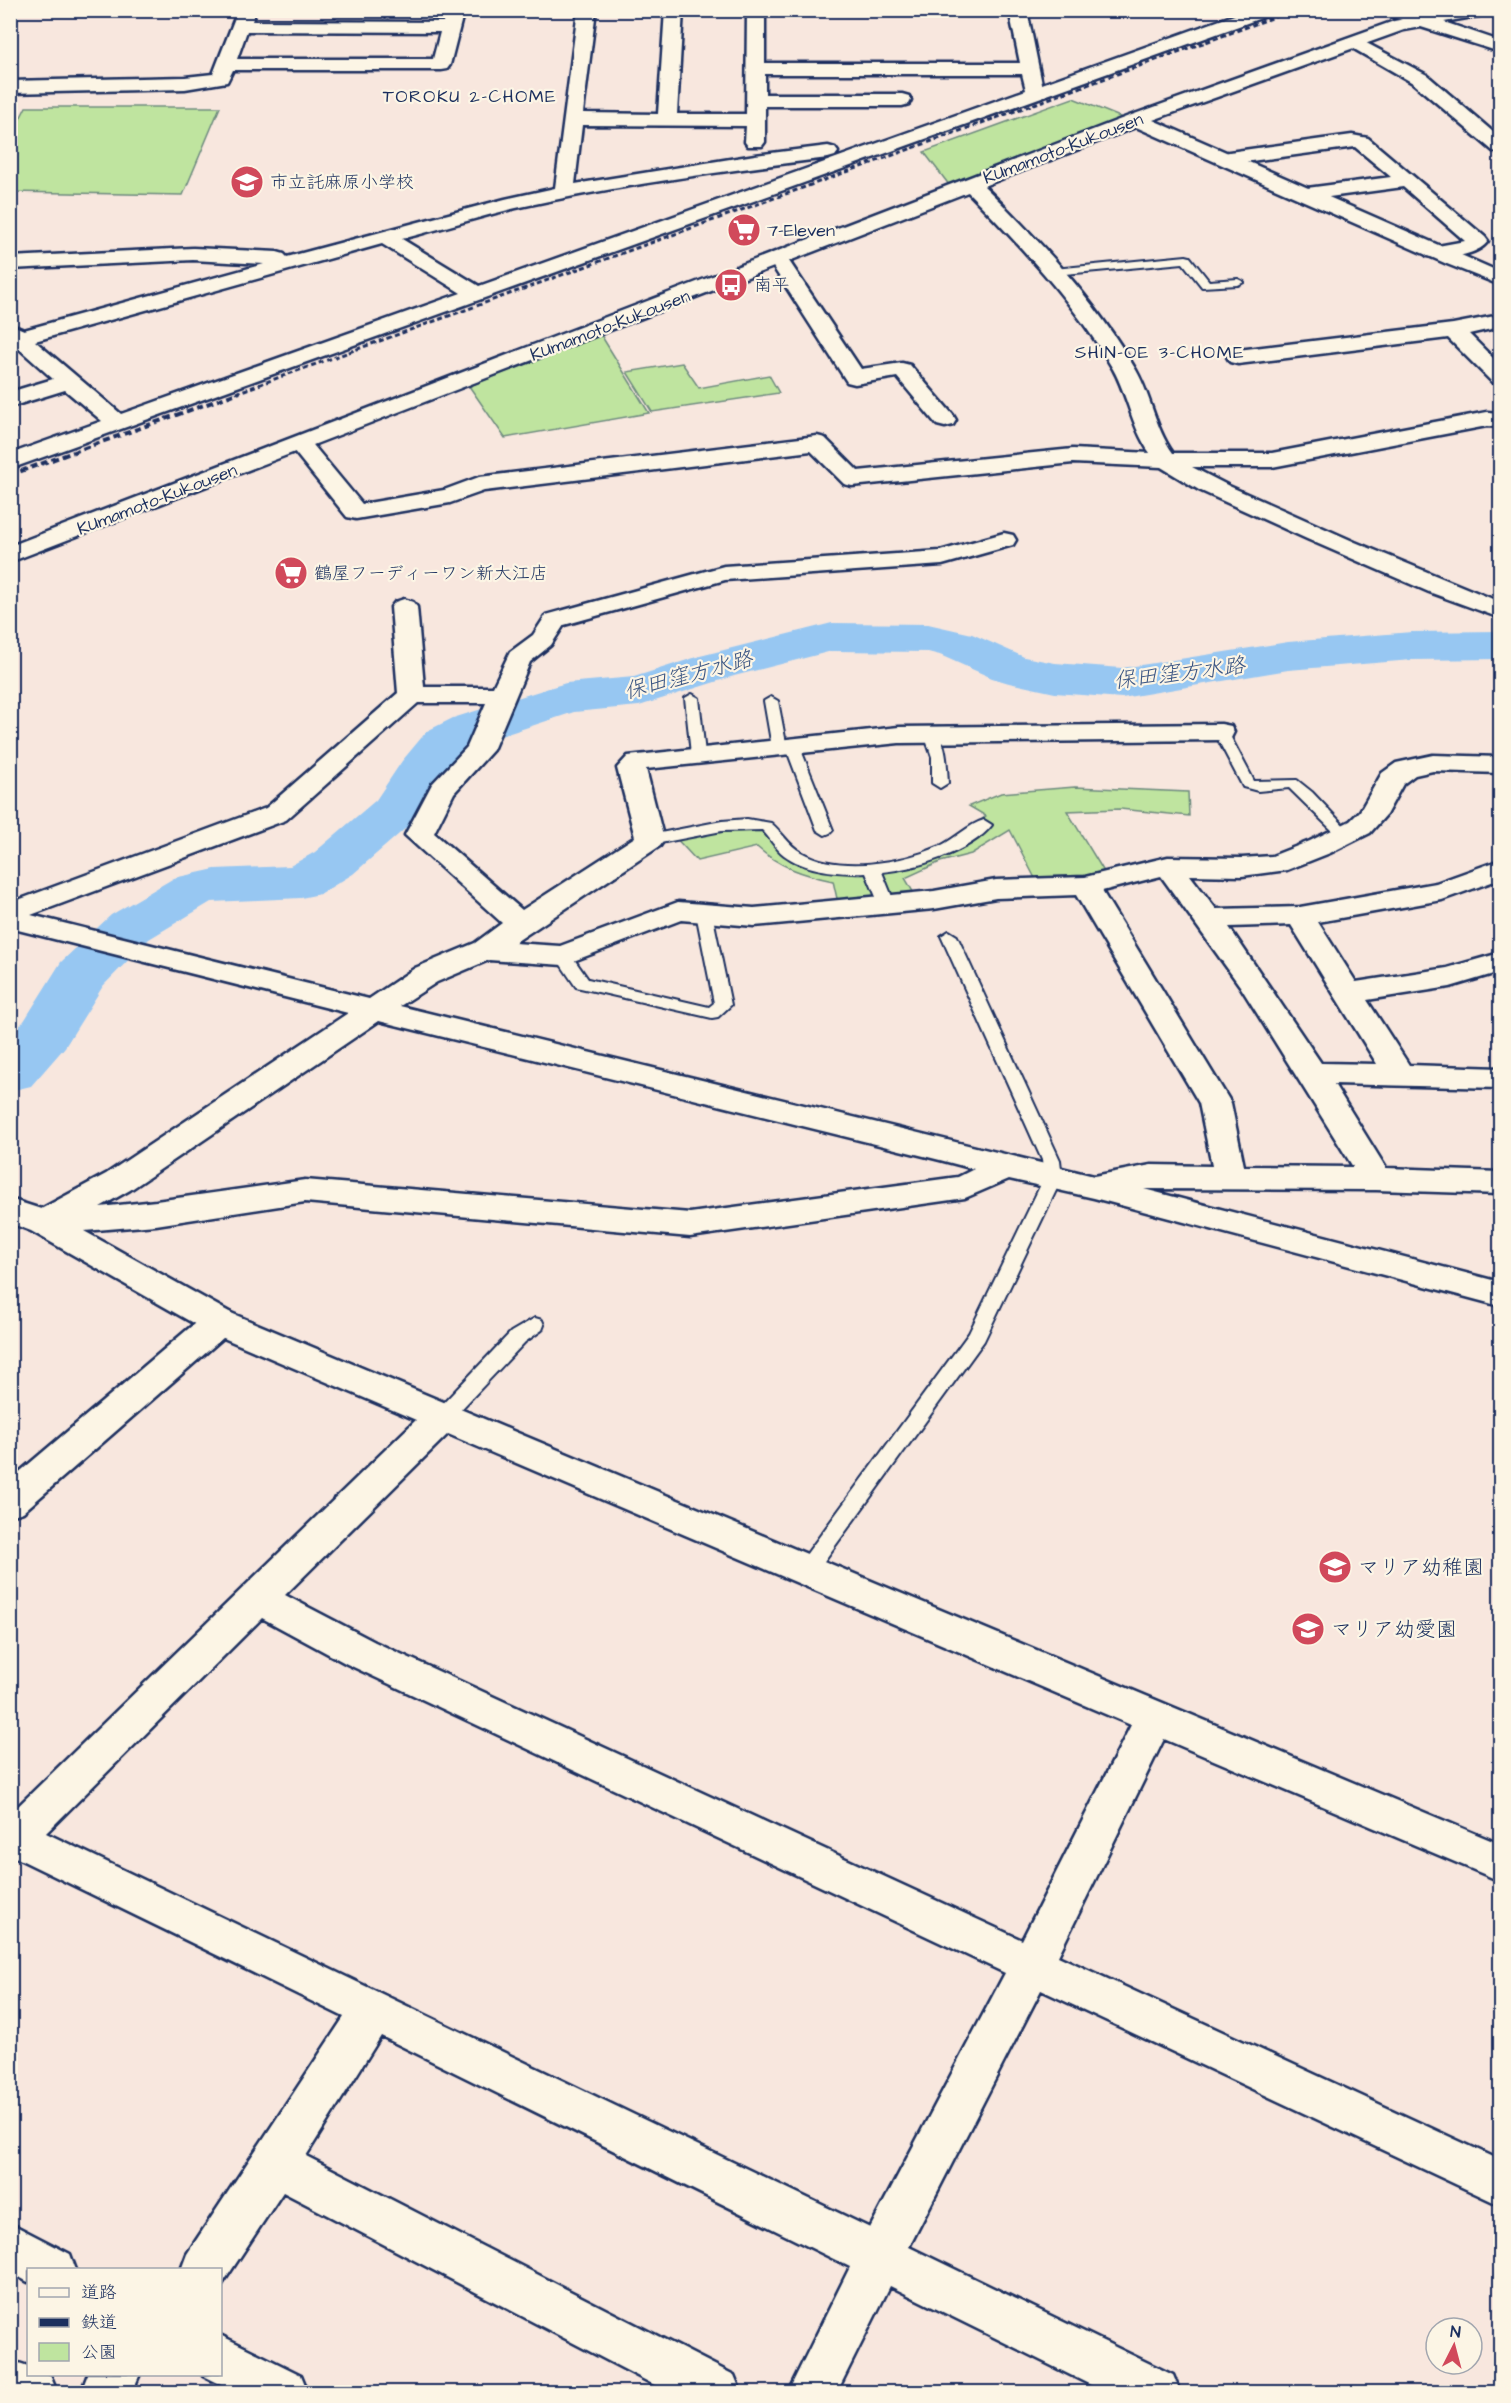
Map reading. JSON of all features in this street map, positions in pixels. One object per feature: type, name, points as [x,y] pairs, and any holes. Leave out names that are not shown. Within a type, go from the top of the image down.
[{"type":"street","points":[[564,192],[587,10]]},
{"type":"street","points":[[667,119],[674,10]]},
{"type":"street","points":[[755,161],[756,10]]},
{"type":"street","points":[[1018,10],[1035,92]]},
{"type":"street","points":[[10,462],[1266,10]]},
{"type":"street","points":[[1392,10],[1500,47]]},
{"type":"street","name":"KUmamoto-Kukousen","points":[[10,555],[300,445],[1136,120],[1400,25],[1484,10]]},
{"type":"street","points":[[10,87],[207,81],[220,78],[225,64],[244,18],[453,19],[441,65],[225,64]]},
{"type":"street","points":[[1355,42],[1420,80],[1500,147]]},
{"type":"street","points":[[757,68],[1030,69]]},
{"type":"street","points":[[755,100],[902,100]]},
{"type":"street","points":[[573,119],[754,120]]},
{"type":"street","points":[[1136,120],[1229,158],[1434,252],[1500,279]]},
{"type":"street","points":[[1229,158],[1352,141],[1361,142],[1478,241],[1471,246],[1434,252]]},
{"type":"street","points":[[14,337],[384,237],[564,192],[755,161],[889,145]]},
{"type":"street","points":[[1307,194],[1407,181]]},
{"type":"street","points":[[971,184],[1015,227],[1095,325],[1125,370],[1151,430],[1167,460],[1213,488],[1412,577],[1500,611]]},
{"type":"street","points":[[384,237],[476,293]]},
{"type":"street","points":[[10,263],[193,254],[253,255],[300,260]]},
{"type":"street","points":[[778,259],[855,377],[902,370],[945,420]]},
{"type":"street","points":[[1238,357],[1453,331],[1500,321]]},
{"type":"street","points":[[1453,331],[1500,377]]},
{"type":"street","points":[[14,337],[116,422]]},
{"type":"street","points":[[10,400],[69,381]]},
{"type":"street","points":[[300,445],[356,512],[450,496],[479,484],[817,443],[852,478],[1073,456],[1167,460],[1272,460],[1487,419],[1500,420]]},
{"type":"street","points":[[520,924],[419,836],[442,790],[478,750],[519,658],[542,640],[555,620],[724,573],[942,558],[1004,540]]},
{"type":"street","points":[[404,607],[411,696]]},
{"type":"street","points":[[10,913],[276,814],[411,696],[503,695]]},
{"type":"street","points":[[43,1223],[118,1182],[426,975],[486,950],[520,924],[650,840],[631,768],[638,762],[899,735],[1221,732]]},
{"type":"street","points":[[486,950],[563,956],[678,911],[754,917],[934,900],[996,890],[1085,886],[1168,866],[1242,867],[1277,864],[1360,827],[1372,815],[1392,779],[1406,769],[1433,763],[1500,765]]},
{"type":"street","points":[[1168,866],[1210,918],[1312,1073],[1376,1179]]},
{"type":"street","points":[[1210,918],[1300,916],[1442,891],[1500,869]]},
{"type":"street","points":[[1085,886],[1215,1103],[1230,1176]]},
{"type":"street","points":[[1300,916],[1399,1075]]},
{"type":"street","points":[[10,919],[374,1011],[1094,1187],[1500,1294]]},
{"type":"street","points":[[1349,993],[1450,977],[1500,962]]},
{"type":"street","points":[[1449,1077],[1464,1070],[1500,1060]]},
{"type":"street","points":[[1312,1073],[1500,1078]]},
{"type":"street","points":[[43,1223],[156,1212],[305,1191],[690,1225],[965,1187],[1006,1167]]},
{"type":"street","points":[[1094,1187],[1151,1176],[1500,1183]]},
{"type":"street","points":[[10,1210],[43,1223],[219,1322],[1500,1863]]},
{"type":"street","points":[[10,1502],[219,1322]]},
{"type":"street","points":[[443,1416],[12,1839],[373,2010],[879,2256],[1130,2387]]},
{"type":"street","points":[[258,1598],[361,1653],[1500,2183]]},
{"type":"street","points":[[812,2392],[879,2256],[1031,1966],[1154,1718]]},
{"type":"street","points":[[205,2268],[373,2010]]},
{"type":"street","points":[[275,2164],[717,2392]]},
{"type":"street","points":[[10,2246],[49,2268]]},
{"type":"street","points":[[222,2360],[284,2392]]},
{"type":"street","points":[[105,2392],[115,2376]]},
{"type":"street","points":[[10,2384],[33,2392]]},
{"type":"lane","points":[[1054,272],[1186,259],[1206,285],[1238,282]]},
{"type":"lane","points":[[692,698],[698,754]]},
{"type":"lane","points":[[771,701],[785,746],[825,830]]},
{"type":"lane","points":[[1221,732],[1248,784],[1258,786],[1292,783],[1346,835]]},
{"type":"lane","points":[[931,734],[939,757],[940,783]]},
{"type":"lane","points":[[650,840],[747,824],[766,826],[791,854],[805,860],[845,869],[872,868],[912,861],[936,853],[958,844],[984,825]]},
{"type":"lane","points":[[872,868],[887,904]]},
{"type":"lane","points":[[563,956],[582,983],[712,1013],[723,1005],[704,913]]},
{"type":"lane","points":[[807,1569],[977,1336],[1053,1178],[1051,1160],[949,936]]},
{"type":"lane","points":[[443,1416],[518,1337],[535,1325]]},
{"type":"green space","points":[[1073,98],[1125,119],[950,186],[924,152]]},
{"type":"green space","points":[[26,107],[220,107],[183,195],[11,192],[11,136]]},
{"type":"green space","points":[[601,335],[649,413],[505,438],[469,386]]},
{"type":"green space","points":[[682,363],[699,388],[769,375],[779,393],[652,412],[627,372]]},
{"type":"green space","points":[[1075,787],[1188,792],[1189,816],[1120,809],[1067,811],[1106,875],[1038,884],[1010,830],[971,854],[940,862],[905,878],[915,895],[838,903],[833,881],[792,869],[774,860],[757,847],[697,861],[673,835],[765,824],[800,854],[824,862],[849,866],[874,865],[898,861],[945,843],[986,816],[969,806],[1001,793]]},
{"type":"waterway","name":"保田窪方水路","points":[[10,1072],[45,1034],[81,975],[130,927],[193,890],[215,885],[301,882],[334,863],[396,810],[420,772],[445,742],[471,729],[566,698],[639,691],[717,666],[832,637],[928,638],[955,644],[1009,668],[1055,678],[1122,683],[1288,656],[1412,646],[1500,645]]},
{"type":"railway","points":[[236,393],[1294,10]]},
{"type":"railway","points":[[10,475],[240,392]]},
{"type":"place","name":"市立託麻原小学校","points":[[247,182]]},
{"type":"place","name":"7-Eleven","points":[[744,230]]},
{"type":"place","name":"南平","points":[[731,285]]},
{"type":"place","name":"鶴屋フーディーワン新大江店","points":[[291,573]]},
{"type":"place","name":"マリア幼稚園","points":[[1335,1567]]},
{"type":"place","name":"マリア幼愛園","points":[[1308,1629]]},
{"type":"district","name":"TOROKU 2-CHOME","points":[[470,96]]},
{"type":"district","name":"SHIN-OE 3-CHOME","points":[[1160,352]]}]
